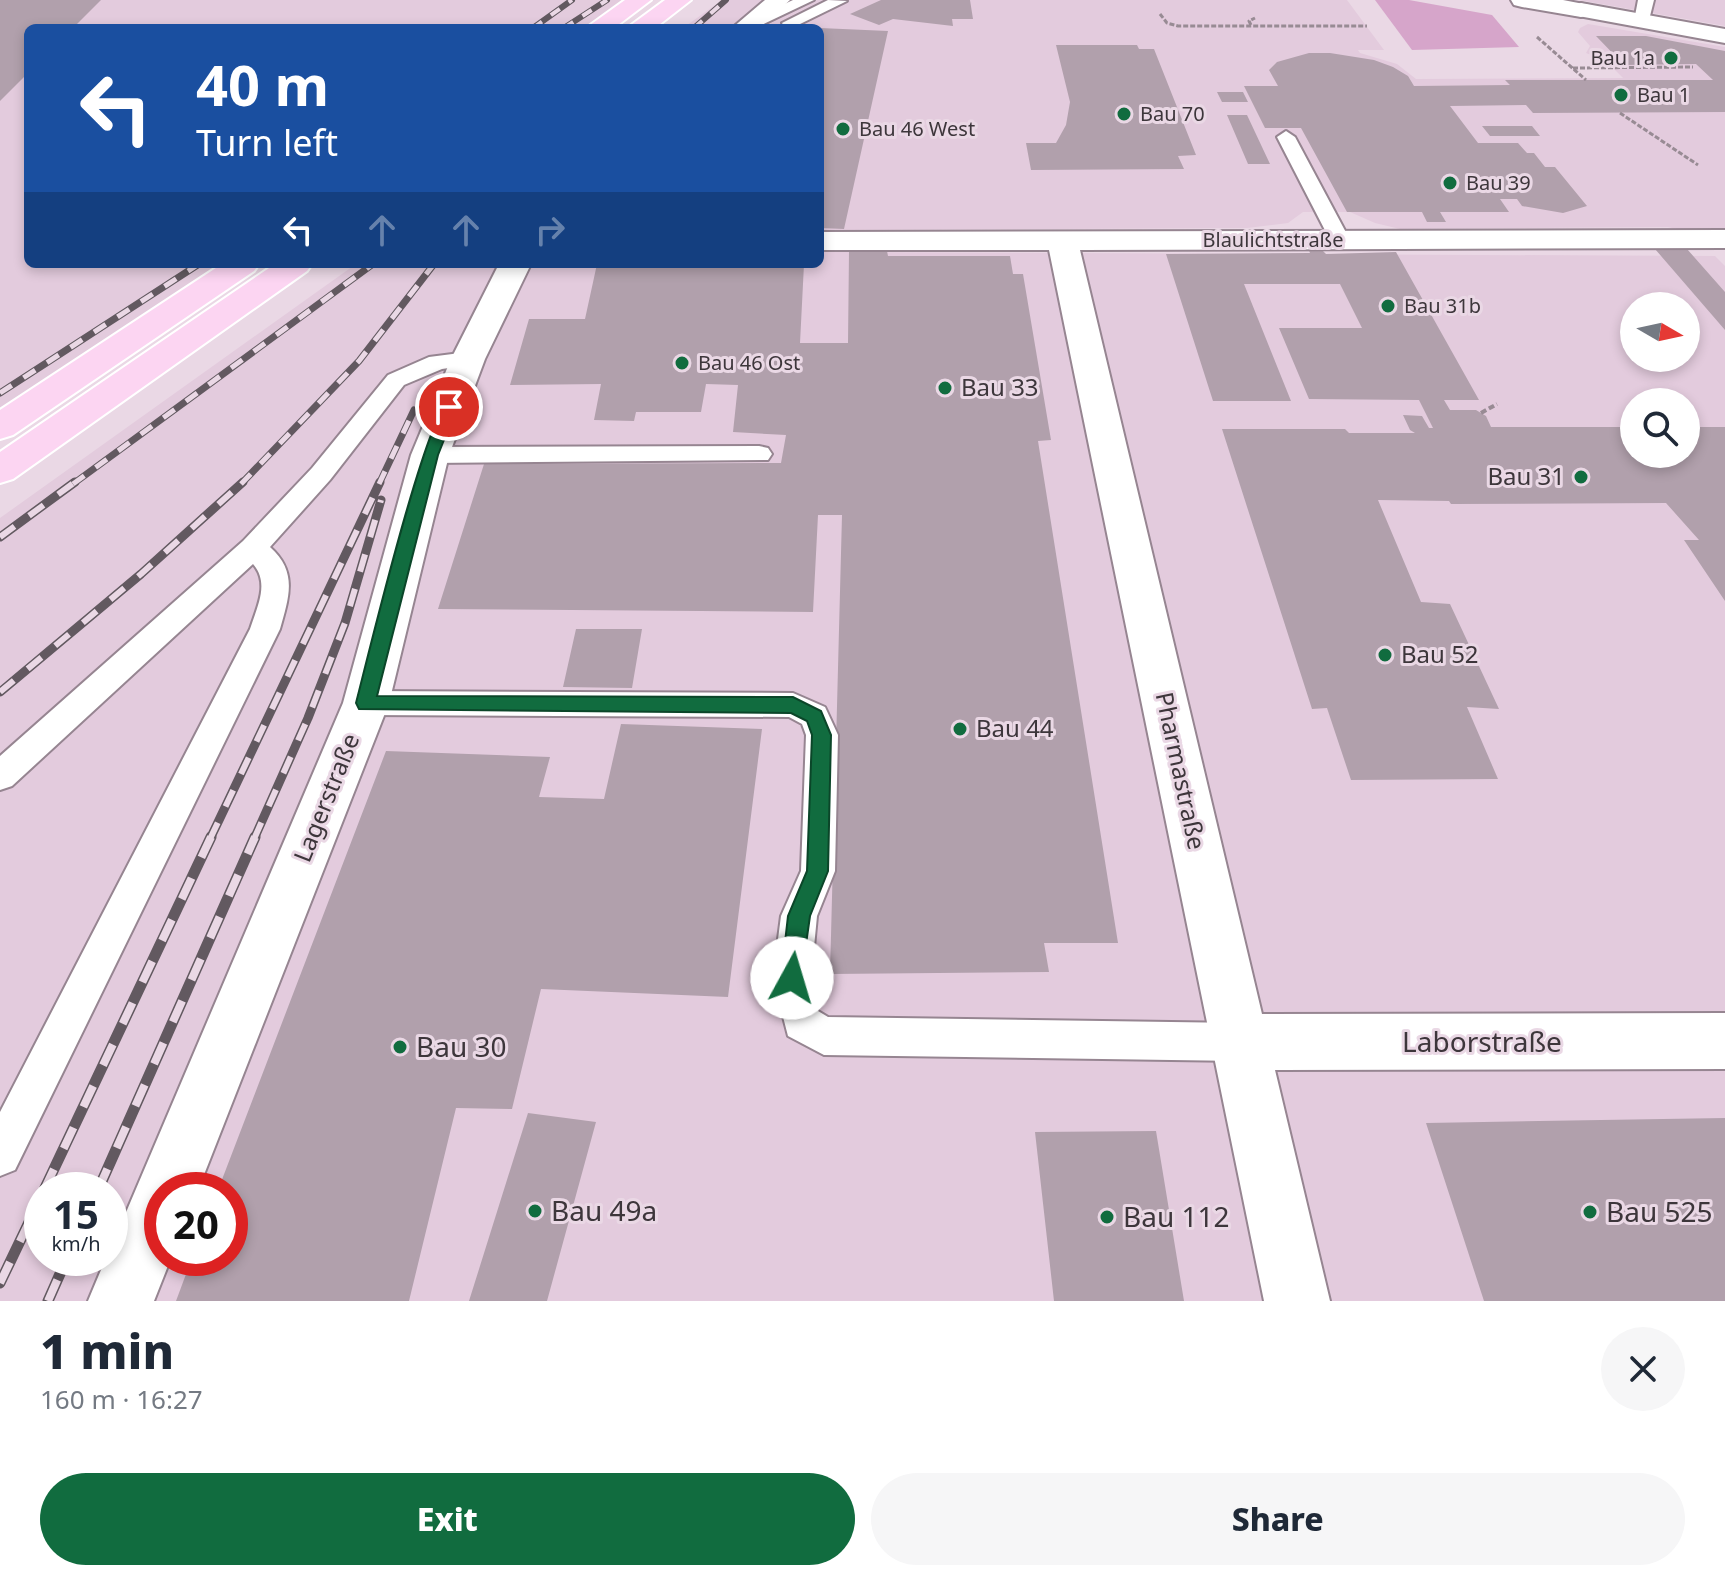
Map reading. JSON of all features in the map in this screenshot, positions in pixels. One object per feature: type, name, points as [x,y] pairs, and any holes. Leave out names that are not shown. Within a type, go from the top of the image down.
[{"type":"main road","points":[[604,24],[640,0]]},
{"type":"main road","points":[[645,24],[680,0]]},
{"type":"main road","points":[[0,427],[237,268]]},
{"type":"main road","points":[[0,470],[290,268]]},
{"type":"street","points":[[749,24],[779,0]]},
{"type":"street","points":[[1522,0],[1581,10],[1644,11],[1725,36]]},
{"type":"street","name":"Blaulichtstraße","points":[[824,241],[1725,239]]},
{"type":"street","name":"Pharmastraße","points":[[1063,241],[1297,1301]]},
{"type":"street","name":"Lagerstraße","points":[[174,1172],[366,703],[430,455],[468,359],[513,268]]},
{"type":"street","name":"Laborstraße","points":[[1240,1042],[1725,1041]]},
{"type":"street","points":[[121,1301],[144,1245]]},
{"type":"lane","points":[[751,24],[806,0]]},
{"type":"lane","points":[[790,24],[839,1]]},
{"type":"lane","points":[[1286,137],[1340,240]]},
{"type":"lane","points":[[0,776],[253,548],[321,474],[396,380],[437,362],[468,359]]},
{"type":"lane","points":[[430,455],[759,454]]},
{"type":"lane","points":[[0,1155],[265,629],[277,584],[272,563],[253,548]]},
{"type":"lane","points":[[366,703],[793,705],[814,716],[822,735],[818,871],[799,916],[792,978],[802,1023],[824,1036],[1240,1042]]},
{"type":"path","points":[[1160,14],[1167,23],[1178,26],[1367,26]]},
{"type":"path","points":[[1252,26],[1249,21],[1255,18]]},
{"type":"path","points":[[1321,18],[1329,26]]},
{"type":"path","points":[[1529,30],[1586,80]]},
{"type":"path","points":[[1572,68],[1693,67]]},
{"type":"path","points":[[1620,113],[1698,165]]},
{"type":"path","points":[[1481,413],[1497,404]]},
{"type":"shaded area","points":[[0,0],[634,0],[598,24],[24,24],[24,268],[228,268],[0,417]]},
{"type":"shaded area","points":[[722,0],[1347,0],[1384,50],[1358,50],[1360,53],[1397,64],[1416,79],[1623,78],[1606,61],[1586,53],[1590,46],[1578,32],[1588,24],[1725,47],[1725,240],[1668,227],[1400,229],[1350,212],[1303,212],[1288,223],[1247,228],[844,230],[850,252],[1715,256],[1725,266],[1725,1301],[0,1301],[0,518],[350,268],[824,268],[824,24],[689,24]]},
{"type":"shaded area","points":[[1375,0],[1409,0],[1492,15],[1519,47],[1412,50]]},
{"type":"shaded area","points":[[1579,0],[1725,0],[1725,26]]},
{"type":"building","points":[[0,0],[101,0],[77,24],[24,24],[24,77],[0,101]]},
{"type":"building","points":[[881,0],[970,0],[973,19],[952,19],[953,26],[893,19],[879,25],[850,14]]},
{"type":"building","name":"Bau 46 West","points":[[824,28],[888,31],[844,229],[824,228]]},
{"type":"building","points":[[1596,36],[1646,36],[1725,51],[1725,112],[1533,113],[1526,105],[1450,106],[1478,143],[1518,143],[1527,153],[1534,153],[1545,167],[1555,167],[1587,206],[1563,213],[1522,206],[1517,199],[1500,199],[1509,212],[1440,212],[1446,222],[1427,222],[1422,212],[1347,212],[1301,128],[1265,128],[1244,86],[1278,86],[1269,70],[1277,62],[1309,53],[1374,60],[1408,76],[1414,86],[1510,85],[1505,80],[1713,80],[1696,64],[1624,65]]},
{"type":"building","name":"Bau 70","points":[[1056,45],[1137,45],[1139,49],[1154,49],[1196,155],[1178,156],[1184,169],[1031,170],[1026,143],[1056,143],[1066,125],[1070,102]]},
{"type":"building","points":[[1217,92],[1243,92],[1248,102],[1222,102]]},
{"type":"building","points":[[1227,115],[1247,115],[1270,164],[1248,164]]},
{"type":"building","points":[[1482,126],[1532,126],[1540,136],[1490,136]]},
{"type":"building","points":[[1308,248],[1320,248],[1326,254],[1396,252],[1479,400],[1444,400],[1450,410],[1476,410],[1486,416],[1491,427],[1620,427],[1620,468],[1700,468],[1700,427],[1725,427],[1725,601],[1684,540],[1699,540],[1666,503],[1451,504],[1449,501],[1378,500],[1421,602],[1450,604],[1499,709],[1467,707],[1498,779],[1351,780],[1327,708],[1312,709],[1222,429],[1345,429],[1349,433],[1415,433],[1410,430],[1403,415],[1422,416],[1429,428],[1433,428],[1419,400],[1309,399],[1279,328],[1362,328],[1340,284],[1244,284],[1291,401],[1213,401],[1166,254],[1310,253]]},
{"type":"building","points":[[1655,249],[1687,249],[1725,292],[1725,330],[1700,301],[1700,292],[1692,292]]},
{"type":"building","points":[[887,251],[888,256],[1010,256],[1013,274],[1023,274],[1051,440],[1038,441],[1118,943],[1044,943],[1049,972],[830,974],[842,515],[818,515],[813,612],[438,609],[484,464],[781,463],[786,435],[733,432],[738,385],[706,384],[701,412],[636,412],[634,421],[594,420],[601,384],[510,385],[529,319],[585,319],[596,268],[804,268],[800,343],[848,343],[849,252]]},
{"type":"building","points":[[576,629],[642,629],[632,688],[563,687]]},
{"type":"building","name":"Bau 30","points":[[621,724],[762,729],[728,997],[541,989],[512,1109],[456,1108],[409,1301],[176,1301],[185,1276],[248,1276],[248,1172],[225,1172],[386,751],[550,757],[539,797],[604,799]]},
{"type":"building","name":"Bau 49a","points":[[528,1113],[596,1122],[547,1301],[469,1301]]},
{"type":"building","name":"Bau 525","points":[[1725,1118],[1725,1301],[1484,1301],[1426,1123]]},
{"type":"building","name":"Bau 112","points":[[1156,1131],[1184,1301],[1054,1301],[1035,1132]]},
{"type":"railway","points":[[539,24],[572,0]]},
{"type":"railway","points":[[570,24],[607,0]]},
{"type":"railway","points":[[699,24],[726,0]]},
{"type":"railway","points":[[0,393],[193,268]]},
{"type":"railway","points":[[73,484],[368,268]]},
{"type":"railway","points":[[242,483],[359,361],[431,268]]},
{"type":"railway","points":[[379,484],[414,410]]},
{"type":"railway","points":[[0,537],[75,482]]},
{"type":"railway","points":[[210,839],[380,482]]},
{"type":"railway","points":[[0,692],[141,574],[242,483]]},
{"type":"railway","points":[[254,839],[308,718],[345,623],[381,500]]},
{"type":"railway","points":[[53,1172],[211,837]]},
{"type":"railway","points":[[106,1172],[255,837]]},
{"type":"railway","points":[[0,1283],[24,1233]]},
{"type":"railway","points":[[48,1301],[59,1276]]},
{"type":"place","name":"Bau 1a","points":[[1671,58]]},
{"type":"place","name":"Bau 1","points":[[1621,95]]},
{"type":"place","name":"Bau 70","points":[[1124,114]]},
{"type":"place","name":"Bau 46 West","points":[[843,129]]},
{"type":"place","name":"Bau 39","points":[[1450,183]]},
{"type":"place","name":"Bau 31b","points":[[1388,306]]},
{"type":"place","name":"Bau 46 Ost","points":[[682,363]]},
{"type":"place","name":"Bau 33","points":[[945,388]]},
{"type":"place","name":"Bau 31","points":[[1581,477]]},
{"type":"place","name":"Bau 52","points":[[1385,655]]},
{"type":"place","name":"Bau 44","points":[[960,729]]},
{"type":"place","name":"Bau 30","points":[[400,1047]]},
{"type":"place","name":"Bau 49a","points":[[535,1211]]},
{"type":"place","name":"Bau 525","points":[[1590,1212]]},
{"type":"place","name":"Bau 112","points":[[1107,1217]]},
{"type":"route","points":[[449,407],[430,455],[366,703],[793,705],[814,716],[822,735],[818,871],[799,916],[792,978]]}]
